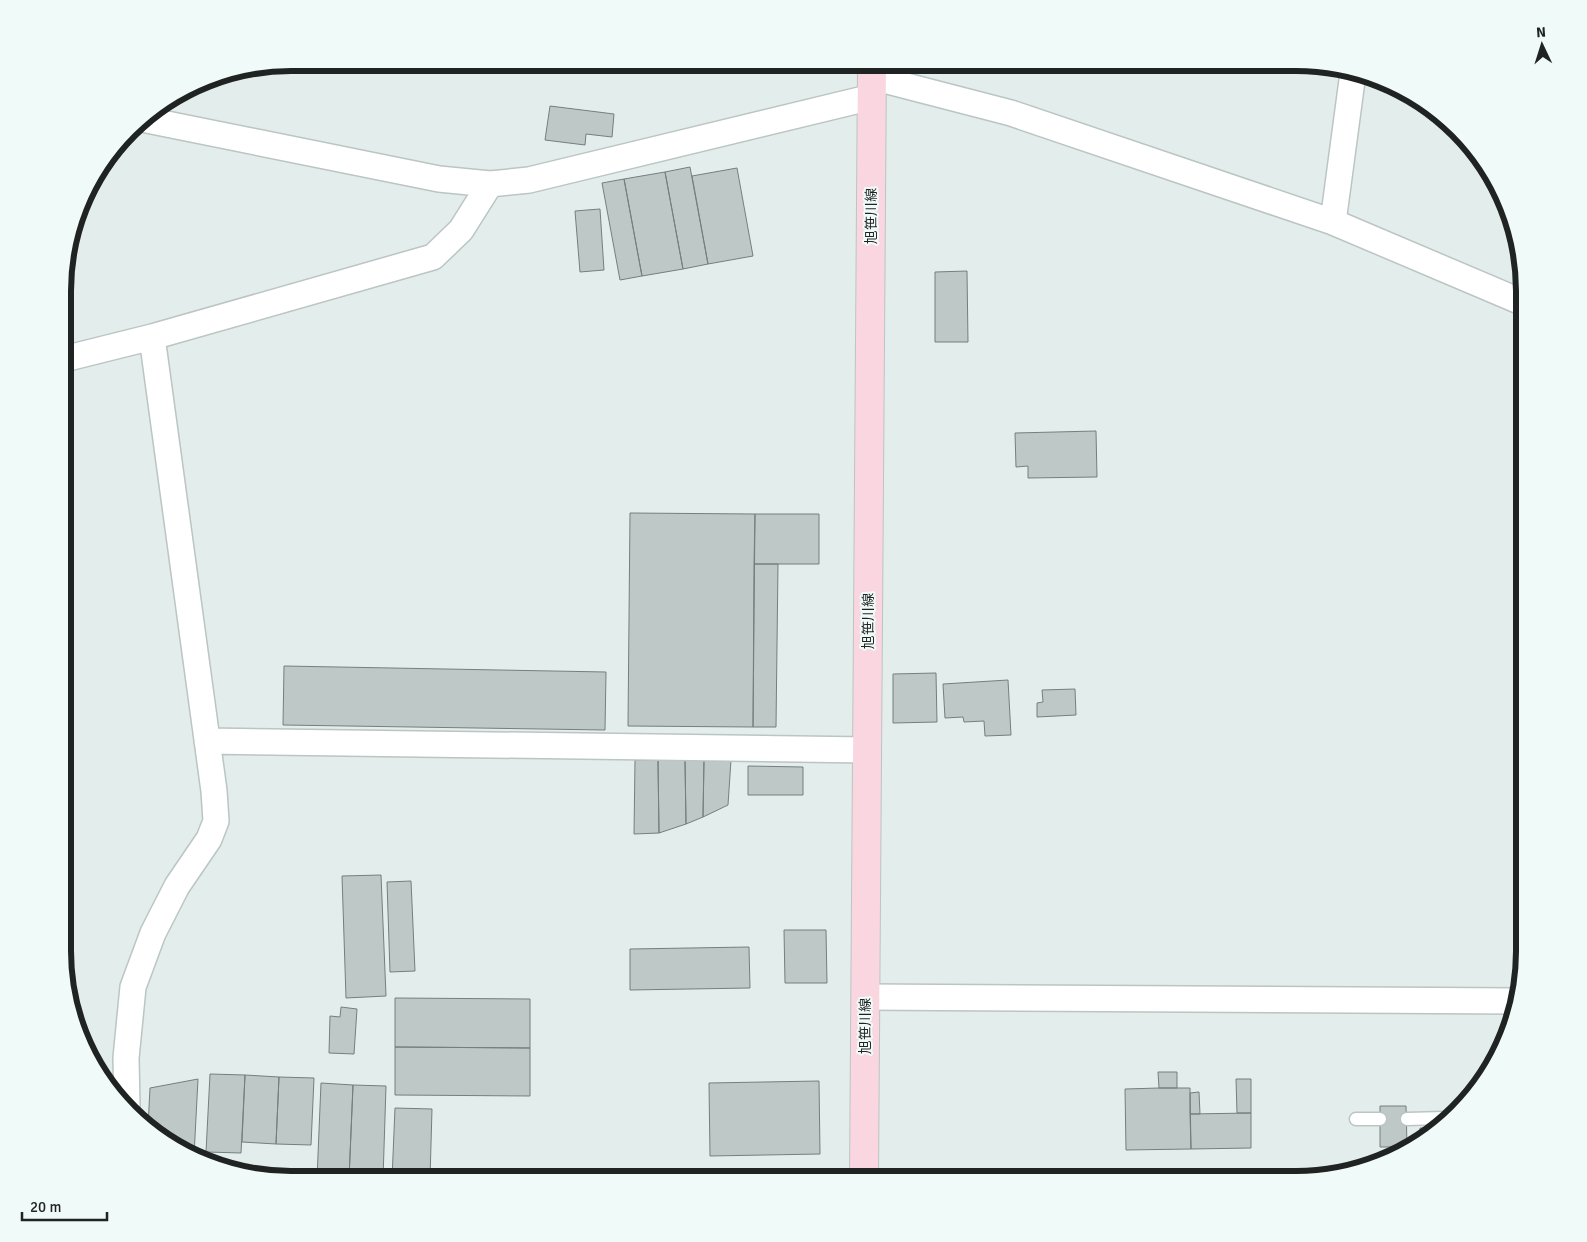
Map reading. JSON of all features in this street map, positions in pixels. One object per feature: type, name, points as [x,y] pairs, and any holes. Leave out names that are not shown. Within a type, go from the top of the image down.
[{"type":"main road","name":"旭笹川線","points":[[864,1171],[872,79]]},
{"type":"street","points":[[153,120],[439,179],[490,184],[529,180],[872,79],[1011,113],[1333,222],[1516,300]]},
{"type":"street","points":[[1333,222],[1352,79]]},
{"type":"street","points":[[71,357],[152,337],[433,256],[461,230],[490,184]]},
{"type":"street","points":[[127,1097],[126,1058],[133,987],[153,933],[177,886],[209,839],[216,821],[207,741],[152,337]]},
{"type":"street","points":[[207,741],[867,750]]},
{"type":"street","points":[[865,997],[1510,1001]]},
{"type":"lane","points":[[1406,1119],[1438,1118]]},
{"type":"lane","points":[[1356,1119],[1380,1119]]},
{"type":"building","points":[[550,106],[614,114],[612,137],[586,134],[585,145],[545,140]]},
{"type":"building","points":[[690,167],[708,264],[683,269],[665,172]]},
{"type":"building","points":[[737,168],[753,256],[708,264],[692,176]]},
{"type":"building","points":[[665,172],[683,269],[642,276],[624,179]]},
{"type":"building","points":[[624,179],[642,276],[620,280],[602,183]]},
{"type":"building","points":[[600,209],[604,270],[580,272],[575,211]]},
{"type":"building","points":[[967,271],[968,342],[935,342],[935,272]]},
{"type":"building","points":[[1096,431],[1097,477],[1028,478],[1028,466],[1016,467],[1015,433]]},
{"type":"building","points":[[630,513],[755,514],[753,727],[628,726]]},
{"type":"building","points":[[755,514],[819,514],[819,564],[754,564]]},
{"type":"building","points":[[754,564],[778,564],[776,727],[753,727]]},
{"type":"building","points":[[284,666],[606,672],[605,730],[283,725]]},
{"type":"building","points":[[936,673],[937,722],[893,723],[893,674]]},
{"type":"building","points":[[1008,680],[1011,735],[985,736],[984,721],[964,722],[963,717],[945,718],[943,684]]},
{"type":"building","points":[[1075,689],[1076,715],[1037,717],[1037,703],[1043,702],[1042,690]]},
{"type":"building","points":[[635,760],[658,760],[659,833],[634,834]]},
{"type":"building","points":[[658,760],[685,760],[686,824],[659,833]]},
{"type":"building","points":[[685,760],[704,760],[703,817],[686,824]]},
{"type":"building","points":[[704,760],[731,760],[728,805],[703,817]]},
{"type":"building","points":[[748,766],[803,767],[803,795],[748,795]]},
{"type":"building","points":[[381,875],[386,996],[346,998],[342,876]]},
{"type":"building","points":[[411,881],[415,971],[390,972],[387,882]]},
{"type":"building","points":[[784,930],[826,930],[827,983],[785,983]]},
{"type":"building","points":[[749,947],[750,988],[630,990],[630,949]]},
{"type":"building","points":[[395,998],[530,999],[530,1048],[395,1047]]},
{"type":"building","points":[[341,1007],[357,1009],[354,1054],[329,1053],[330,1016],[340,1017]]},
{"type":"building","points":[[395,1047],[530,1048],[530,1096],[395,1095]]},
{"type":"building","points":[[1158,1072],[1177,1072],[1177,1088],[1159,1088]]},
{"type":"building","points":[[210,1074],[245,1075],[241,1153],[206,1152]]},
{"type":"building","points":[[245,1075],[279,1077],[276,1144],[242,1142]]},
{"type":"building","points":[[279,1077],[314,1078],[311,1145],[276,1144]]},
{"type":"building","points":[[198,1079],[194,1148],[169,1134],[148,1118],[150,1088]]},
{"type":"building","points":[[1236,1079],[1251,1079],[1251,1113],[1237,1113]]},
{"type":"building","points":[[819,1081],[820,1154],[710,1156],[709,1083]]},
{"type":"building","points":[[321,1083],[353,1085],[349,1171],[317,1171]]},
{"type":"building","points":[[353,1085],[386,1086],[383,1171],[349,1171]]},
{"type":"building","points":[[1190,1088],[1191,1149],[1126,1150],[1125,1089]]},
{"type":"building","points":[[1199,1092],[1200,1114],[1190,1114],[1190,1093]]},
{"type":"building","points":[[1380,1106],[1406,1106],[1407,1140],[1395,1147],[1380,1147]]},
{"type":"building","points":[[395,1108],[432,1109],[430,1171],[392,1171]]},
{"type":"building","points":[[1251,1113],[1251,1148],[1191,1149],[1190,1114]]}]
